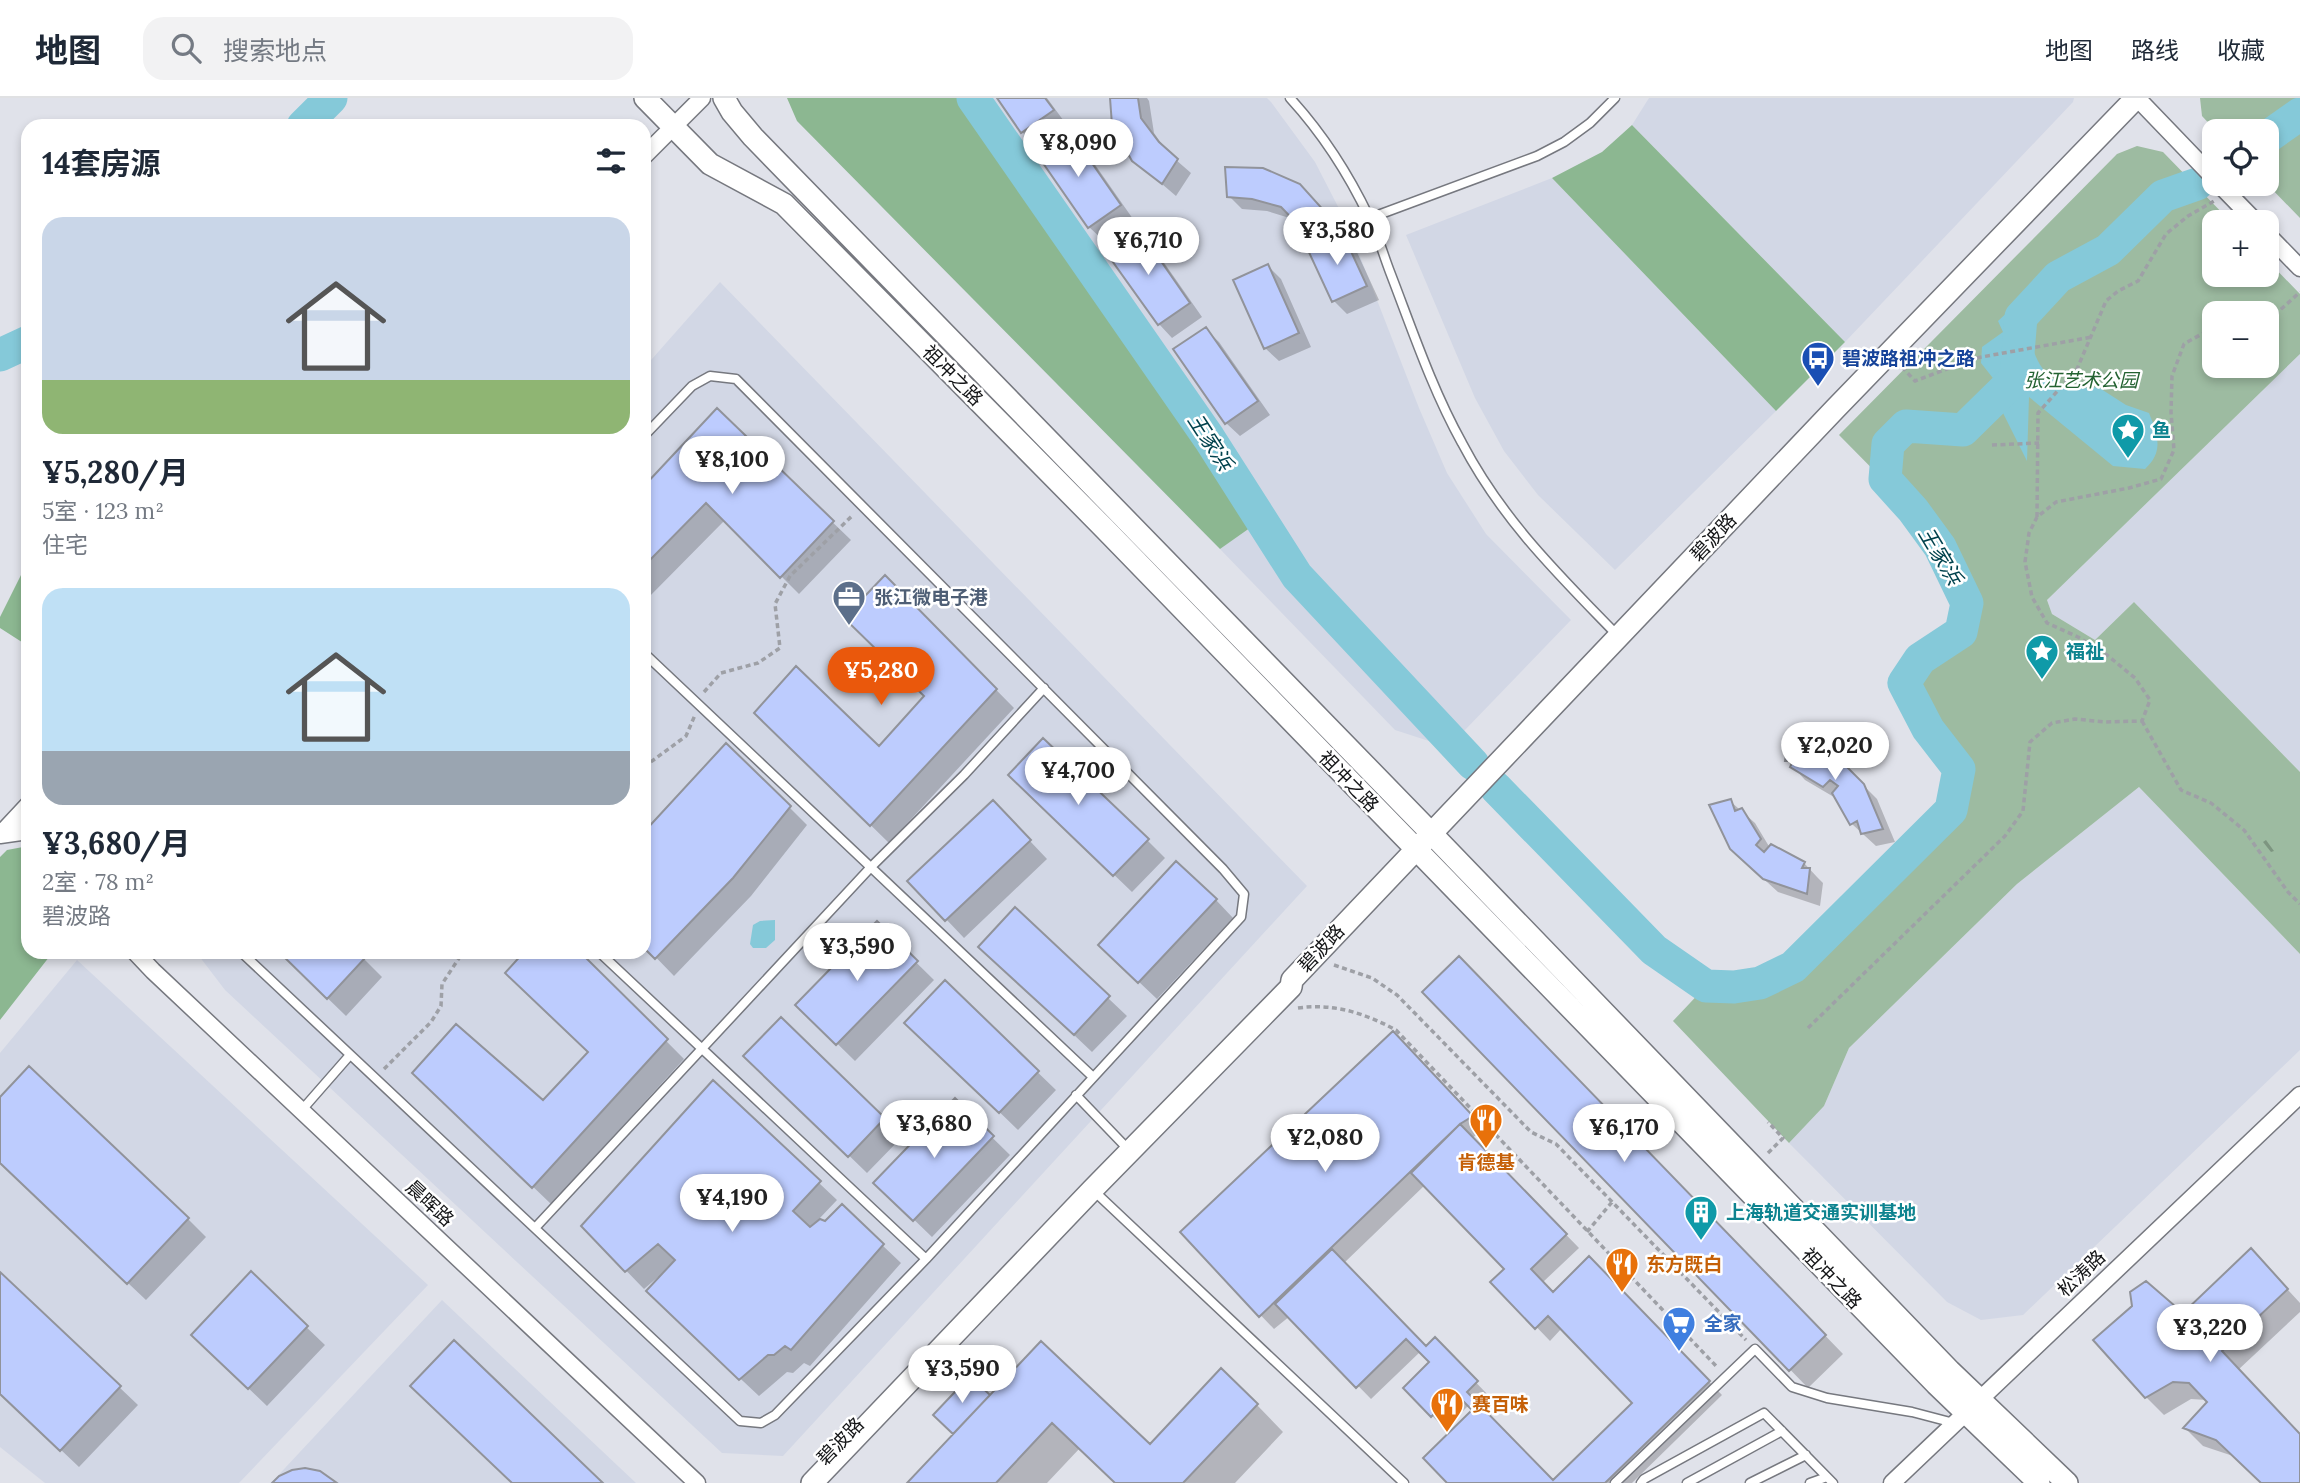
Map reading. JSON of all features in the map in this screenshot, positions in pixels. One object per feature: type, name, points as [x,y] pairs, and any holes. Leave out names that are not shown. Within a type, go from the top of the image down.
[{"type":"main road","name":"祖冲之路","points":[[645,98],[710,164],[784,204],[1105,528],[1966,1412],[2039,1483]]},
{"type":"main road","name":"祖冲之路","points":[[724,98],[753,137],[1753,1167],[1966,1412],[2067,1483]]},
{"type":"main road","name":"碧波路","points":[[800,1483],[1290,987],[1292,979],[1430,832],[2136,98]]},
{"type":"main road","name":"碧波路","points":[[812,1483],[1090,1187],[1124,1146],[1284,980],[1292,979]]},
{"type":"street","points":[[651,149],[702,98]]},
{"type":"street","points":[[2136,98],[2202,166]]},
{"type":"street","points":[[2231,196],[2244,210]]},
{"type":"street","points":[[2279,246],[2300,268]]},
{"type":"street","points":[[0,835],[21,813]]},
{"type":"street","points":[[0,835],[21,832]]},
{"type":"street","name":"晨晖路","points":[[141,959],[697,1483]]},
{"type":"street","name":"松涛路","points":[[1892,1483],[2300,1095]]},
{"type":"lane","points":[[1290,98],[1340,164],[1370,218],[1434,387],[1461,442],[1488,488],[1541,557],[1619,637]]},
{"type":"lane","points":[[1370,218],[1537,156],[1564,142],[1590,123],[1615,98]]},
{"type":"lane","points":[[248,959],[740,1421],[761,1423],[775,1415],[926,1259],[1241,917],[1244,894],[1223,869],[736,379],[710,376],[692,386],[651,429]]},
{"type":"lane","points":[[651,660],[1093,1077]]},
{"type":"lane","points":[[534,1228],[871,867],[964,775],[1044,688]]},
{"type":"lane","points":[[607,959],[926,1259]]},
{"type":"lane","points":[[301,1111],[350,1055]]},
{"type":"lane","points":[[1076,1095],[1124,1146]]},
{"type":"lane","points":[[1090,1187],[1405,1483]]},
{"type":"lane","points":[[1615,1483],[1755,1349],[1792,1387],[1827,1398],[1912,1412],[1966,1412]]},
{"type":"lane","points":[[1641,1483],[1763,1413],[1830,1480]]},
{"type":"lane","points":[[1687,1483],[1782,1431]]},
{"type":"lane","points":[[1750,1483],[1807,1455]]},
{"type":"lane","points":[[1810,1483],[1830,1480]]},
{"type":"path","points":[[2141,722],[2150,700],[2135,678],[2107,655],[2078,637],[2047,623],[2032,597],[2025,562],[2029,533],[2036,517],[2038,413],[2077,369],[2106,302],[2118,290],[2138,281],[2166,234],[2188,216],[2212,204]]},
{"type":"path","points":[[2279,311],[2300,292]]},
{"type":"path","points":[[2036,517],[2056,502],[2161,480],[2174,450],[2172,376],[2184,344],[2202,334]]},
{"type":"path","points":[[1889,353],[1915,381],[1976,358],[2092,337]]},
{"type":"path","points":[[1992,445],[2039,443]]},
{"type":"path","points":[[651,762],[686,736],[705,688],[721,673],[758,663],[780,648],[775,604],[790,576],[863,506]]},
{"type":"path","points":[[1808,1028],[2005,836],[2023,811],[2030,742],[2052,723],[2075,719],[2141,722]]},
{"type":"path","points":[[2141,722],[2180,790],[2211,803],[2244,830],[2288,892],[2300,904]]},
{"type":"path","points":[[375,1078],[430,1022],[441,1006],[443,984],[459,959]]},
{"type":"path","points":[[1311,959],[1372,978],[1397,995],[1531,1132],[1556,1144],[1755,1349]]},
{"type":"path","points":[[1289,1011],[1299,1007],[1324,1006],[1353,1011],[1396,1030],[1726,1377]]},
{"type":"path","points":[[1753,1167],[1783,1138],[1768,1122]]},
{"type":"path","points":[[1587,1232],[1612,1202]]},
{"type":"shaded area","points":[[989,98],[1267,98],[1271,102],[1315,162],[1349,228],[1447,473],[1486,534],[1571,620],[1464,731],[1432,742],[1395,730],[1220,549],[1270,512]]},
{"type":"shaded area","points":[[1649,98],[2074,98],[1845,342],[1632,125]]},
{"type":"shaded area","points":[[1552,178],[1776,411],[1615,570],[1538,495],[1504,451],[1475,398],[1406,235]]},
{"type":"shaded area","name":"张江微电子港","points":[[720,282],[1307,886],[783,1456],[722,1453],[225,990],[201,959],[651,959],[651,360]]},
{"type":"shaded area","points":[[2300,354],[2300,772],[2134,602],[2095,640],[2052,614],[2047,600],[2275,378],[2279,378],[2279,374]]},
{"type":"shaded area","points":[[2139,787],[2300,954],[2300,1050],[2023,1315],[1981,1320],[1947,1302],[1789,1143],[1824,1106],[1849,1048],[2017,884]]},
{"type":"shaded area","points":[[77,960],[428,1285],[239,1483],[45,1483],[0,1447],[0,1053]]},
{"type":"shaded area","points":[[442,1300],[636,1483],[271,1483]]},
{"type":"green space","points":[[787,98],[989,98],[1271,513],[1220,549],[797,121]]},
{"type":"green space","points":[[2200,98],[2300,98],[2300,218],[2279,196],[2279,119],[2205,119]]},
{"type":"green space","points":[[1632,125],[1845,342],[1776,411],[1552,178],[1602,152]]},
{"type":"green space","name":"张江艺术公园","points":[[2137,146],[2163,152],[2202,192],[2202,196],[2206,196],[2219,210],[2202,210],[2202,287],[2279,287],[2279,272],[2300,294],[2300,354],[2279,374],[2279,301],[2202,301],[2202,378],[2275,378],[2047,600],[2052,614],[2095,640],[2134,602],[2300,772],[2300,954],[2139,787],[2017,884],[1849,1048],[1824,1106],[1789,1143],[1673,1021],[1706,986],[1734,987],[1760,983],[1793,967],[1951,810],[1959,769],[1928,729],[1904,683],[1920,659],[1961,632],[1967,603],[1940,547],[1913,510],[1839,435],[2117,154]]},
{"type":"green space","points":[[21,575],[21,642],[0,628],[0,617]]},
{"type":"green space","points":[[21,847],[21,959],[48,959],[0,1020],[0,857],[7,850]]},
{"type":"water","points":[[2029,292],[2039,306],[2030,324],[2030,340],[2044,371],[2059,383],[2077,388],[2098,387],[2126,405],[2149,413],[2158,443],[2155,456],[2145,469],[2113,466],[2029,397],[2027,461],[2000,407],[1996,382],[1981,363],[1982,347],[2003,332],[1998,321]]},
{"type":"water","points":[[775,920],[775,940],[766,948],[753,948],[750,944],[753,925],[760,921]]},
{"type":"building","points":[[997,98],[1045,98],[1054,110],[1021,133]]},
{"type":"building","points":[[1110,98],[1138,98],[1141,118],[1159,142],[1178,159],[1162,184],[1132,161],[1112,125]]},
{"type":"building","points":[[1069,130],[1121,205],[1088,228],[1036,153]]},
{"type":"building","points":[[1225,167],[1263,168],[1300,184],[1327,214],[1304,231],[1281,207],[1252,199],[1227,197]]},
{"type":"building","points":[[1138,228],[1190,303],[1158,325],[1105,251]]},
{"type":"building","points":[[1342,232],[1367,286],[1332,302],[1307,248]]},
{"type":"building","points":[[1268,264],[1299,333],[1264,349],[1233,280]]},
{"type":"building","points":[[1206,327],[1258,401],[1225,424],[1173,349]]},
{"type":"building","points":[[717,408],[834,521],[780,578],[706,503],[651,559],[651,479]]},
{"type":"building","points":[[885,575],[997,689],[870,826],[754,713],[796,666],[879,746],[924,696],[844,618]]},
{"type":"building","points":[[1789,736],[1833,753],[1864,784],[1883,829],[1861,834],[1857,821],[1850,825],[1832,793],[1838,786],[1830,780],[1823,787],[1790,767],[1793,761],[1785,761]]},
{"type":"building","points":[[1043,738],[1149,839],[1113,876],[1008,775]]},
{"type":"building","points":[[726,743],[791,806],[733,878],[655,959],[651,955],[651,824]]},
{"type":"building","points":[[1731,799],[1735,811],[1742,808],[1761,839],[1756,845],[1764,852],[1771,844],[1805,862],[1802,868],[1810,868],[1807,894],[1763,879],[1730,849],[1709,805]]},
{"type":"building","points":[[993,800],[1031,840],[945,921],[907,881]]},
{"type":"building","points":[[1176,861],[1217,899],[1138,983],[1098,945]]},
{"type":"building","points":[[1015,907],[1110,996],[1074,1035],[978,947]]},
{"type":"building","points":[[877,921],[918,961],[836,1045],[795,1005]]},
{"type":"building","name":"上海轨道交通实训基地","points":[[1459,956],[1826,1335],[1789,1371],[1422,992]]},
{"type":"building","points":[[286,959],[364,959],[327,999]]},
{"type":"building","points":[[518,959],[587,959],[668,1039],[532,1188],[412,1073],[456,1024],[543,1100],[588,1052],[505,973]]},
{"type":"building","points":[[945,980],[1039,1071],[999,1113],[904,1023]]},
{"type":"building","points":[[781,1017],[885,1118],[848,1157],[743,1056]]},
{"type":"building","points":[[1393,1031],[1473,1116],[1460,1124],[1259,1317],[1180,1232]]},
{"type":"building","points":[[29,1066],[189,1218],[127,1284],[0,1163],[0,1097]]},
{"type":"building","points":[[713,1080],[821,1181],[793,1211],[810,1227],[820,1219],[825,1221],[842,1204],[884,1244],[791,1350],[785,1346],[774,1355],[768,1355],[739,1380],[646,1291],[675,1260],[658,1244],[625,1272],[581,1226]]},
{"type":"building","points":[[955,1098],[994,1136],[913,1221],[873,1183]]},
{"type":"building","points":[[1460,1124],[1567,1234],[1531,1269],[1553,1292],[1589,1256],[1710,1381],[1605,1483],[1447,1483],[1423,1458],[1472,1410],[1455,1393],[1431,1417],[1403,1388],[1429,1362],[1406,1339],[1356,1388],[1275,1304],[1332,1249],[1426,1346],[1435,1337],[1478,1381],[1467,1392],[1553,1480],[1632,1403],[1548,1316],[1535,1329],[1490,1282],[1504,1269],[1411,1173]]},
{"type":"building","points":[[2251,1248],[2288,1289],[2222,1351],[2300,1434],[2300,1483],[2261,1483],[2216,1440],[2183,1428],[2207,1402],[2189,1383],[2173,1382],[2145,1398],[2093,1340],[2132,1306],[2130,1292],[2146,1281],[2183,1313]]},
{"type":"building","points":[[251,1271],[308,1326],[248,1389],[191,1335]]},
{"type":"building","points":[[0,1272],[121,1386],[60,1451],[0,1394]]},
{"type":"building","points":[[454,1340],[603,1483],[512,1483],[410,1386]]},
{"type":"building","points":[[1041,1341],[1150,1444],[1221,1368],[1258,1404],[1183,1483],[1115,1483],[1052,1423],[996,1483],[907,1483]]},
{"type":"building","points":[[970,1376],[990,1395],[953,1434],[933,1415]]},
{"type":"building","points":[[305,1468],[320,1471],[337,1483],[272,1483],[292,1470]]},
{"type":"waterway","points":[[310,119],[331,98]]},
{"type":"waterway","name":"王家浜","points":[[973,98],[1209,438],[1297,576],[1473,764]]},
{"type":"waterway","name":"王家浜","points":[[2279,129],[2300,114]]},
{"type":"waterway","name":"王家浜","points":[[1496,788],[1654,950],[1706,986],[1734,987],[1760,983],[1793,967],[1951,810],[1959,769],[1928,729],[1904,683],[1920,659],[1961,632],[1967,603],[1940,547],[1913,510],[1885,479],[1888,444],[1906,426],[1963,430],[2016,378],[2021,317],[2058,277],[2108,250],[2163,196],[2197,184]]},
{"type":"waterway","points":[[0,355],[21,345]]},
{"type":"place","name":"碧波路祖冲之路","points":[[1818,388]]},
{"type":"place","name":"鱼","points":[[2128,460]]},
{"type":"place","name":"张江微电子港","points":[[849,627]]},
{"type":"place","name":"福祉","points":[[2042,681]]},
{"type":"place","name":"肯德基","points":[[1486,1150]]},
{"type":"place","name":"上海轨道交通实训基地","points":[[1701,1242]]},
{"type":"place","name":"东方既白","points":[[1622,1294]]},
{"type":"place","name":"全家","points":[[1679,1353]]},
{"type":"place","name":"赛百味","points":[[1447,1434]]}]
